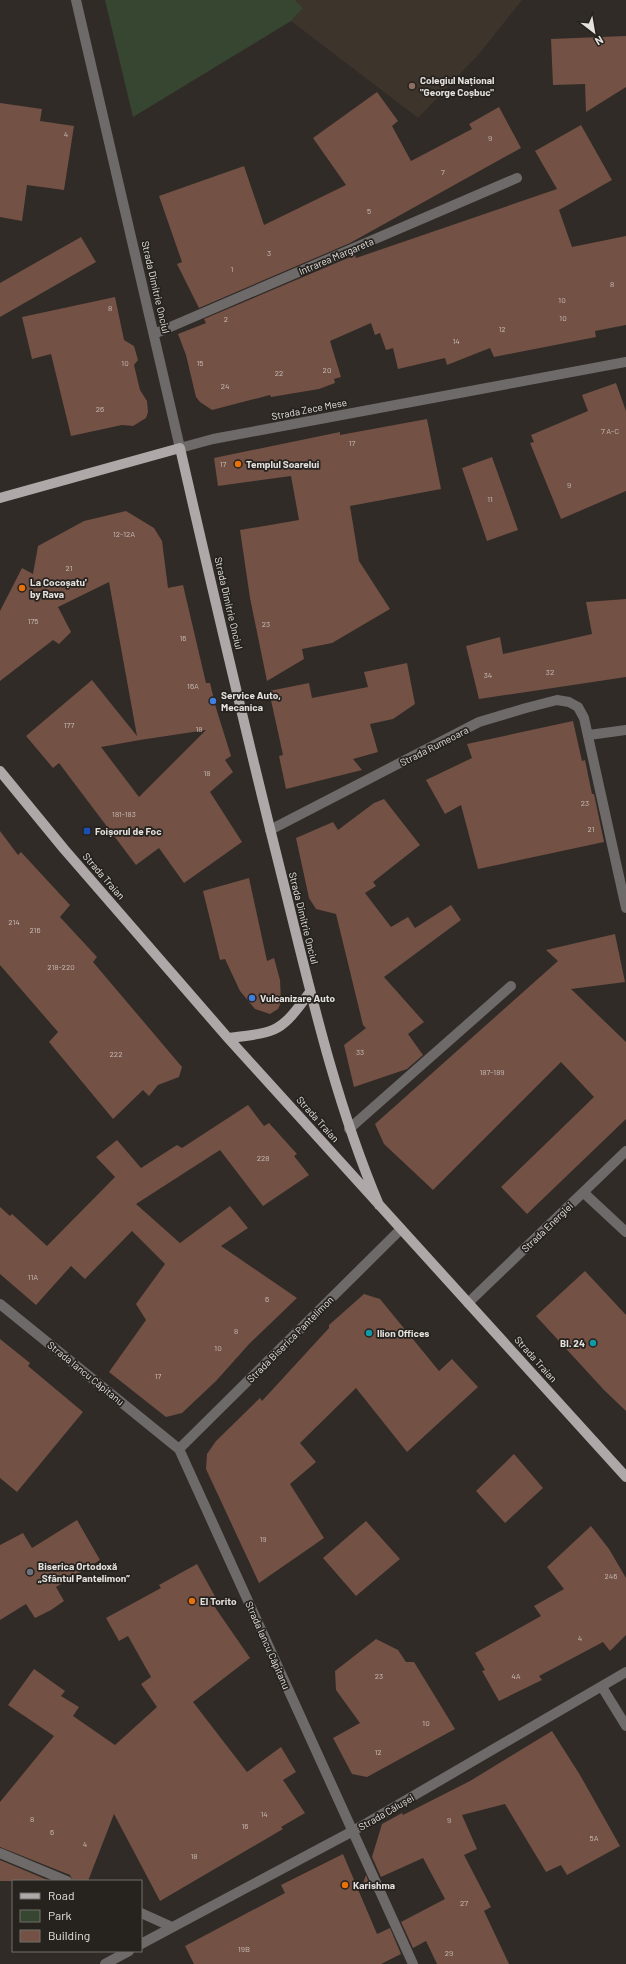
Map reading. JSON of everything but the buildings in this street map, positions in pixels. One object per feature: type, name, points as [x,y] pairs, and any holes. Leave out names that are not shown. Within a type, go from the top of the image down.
[{"type":"main road","name":"Strada Zece Mese","points":[[0,498],[180,448]]},
{"type":"main road","name":"Strada Dimitrie Onciul","points":[[180,448],[270,830],[310,992],[349,1129],[379,1204]]},
{"type":"main road","name":"Strada Traian","points":[[0,771],[64,849],[228,1038],[626,1477]]},
{"type":"main road","points":[[228,1038],[265,1033],[278,1028],[293,1016],[310,992]]},
{"type":"street","name":"Strada Dimitrie Onciul","points":[[76,0],[180,448]]},
{"type":"street","name":"Intrarea Margareta","points":[[154,334],[517,178]]},
{"type":"street","name":"Strada Zece Mese","points":[[180,448],[213,439],[626,362]]},
{"type":"street","name":"Strada Rumeoara","points":[[270,830],[479,722],[557,700],[569,702],[578,707],[584,718],[589,735],[626,908]]},
{"type":"street","points":[[589,735],[626,730]]},
{"type":"street","points":[[349,1129],[512,986]]},
{"type":"street","name":"Strada Energiei","points":[[468,1303],[626,1151]]},
{"type":"street","points":[[584,1192],[626,1232]]},
{"type":"street","name":"Strada Biserica Pantelimon","points":[[179,1449],[401,1229]]},
{"type":"street","name":"Strada Iancu Căpitanu","points":[[0,1304],[179,1449],[413,1964]]},
{"type":"street","name":"Strada Călușei","points":[[142,1943],[352,1831],[626,1672]]},
{"type":"street","points":[[602,1687],[626,1726]]},
{"type":"street","points":[[0,1853],[65,1880]]},
{"type":"street","points":[[142,1913],[172,1927]]},
{"type":"street","points":[[112,1958],[127,1952]]},
{"type":"shaded area","name":"Colegiul Național \"George Coșbuc\"","points":[[295,0],[522,0],[479,54],[418,118],[291,21],[303,8]]},
{"type":"green space","points":[[105,0],[295,0],[303,8],[291,21],[133,117]]},
{"type":"place","name":"Colegiul Național \"George Coșbuc\"","points":[[412,86]]},
{"type":"place","name":"Templul Soarelui","points":[[238,464]]},
{"type":"place","name":"La Cocoșatu' by Rava","points":[[22,588]]},
{"type":"place","name":"Service Auto, Mecanica","points":[[213,701]]},
{"type":"place","name":"Foișorul de Foc","points":[[87,831]]},
{"type":"place","name":"Vulcanizare Auto","points":[[252,998]]},
{"type":"place","name":"Ilion Offices","points":[[369,1333]]},
{"type":"place","name":"Bl. 24","points":[[593,1343]]},
{"type":"place","name":"Biserica Ortodoxă „Sfântul Pantelimon”","points":[[30,1572]]},
{"type":"place","name":"El Torito","points":[[192,1601]]},
{"type":"place","name":"Karishma","points":[[345,1885]]}]
